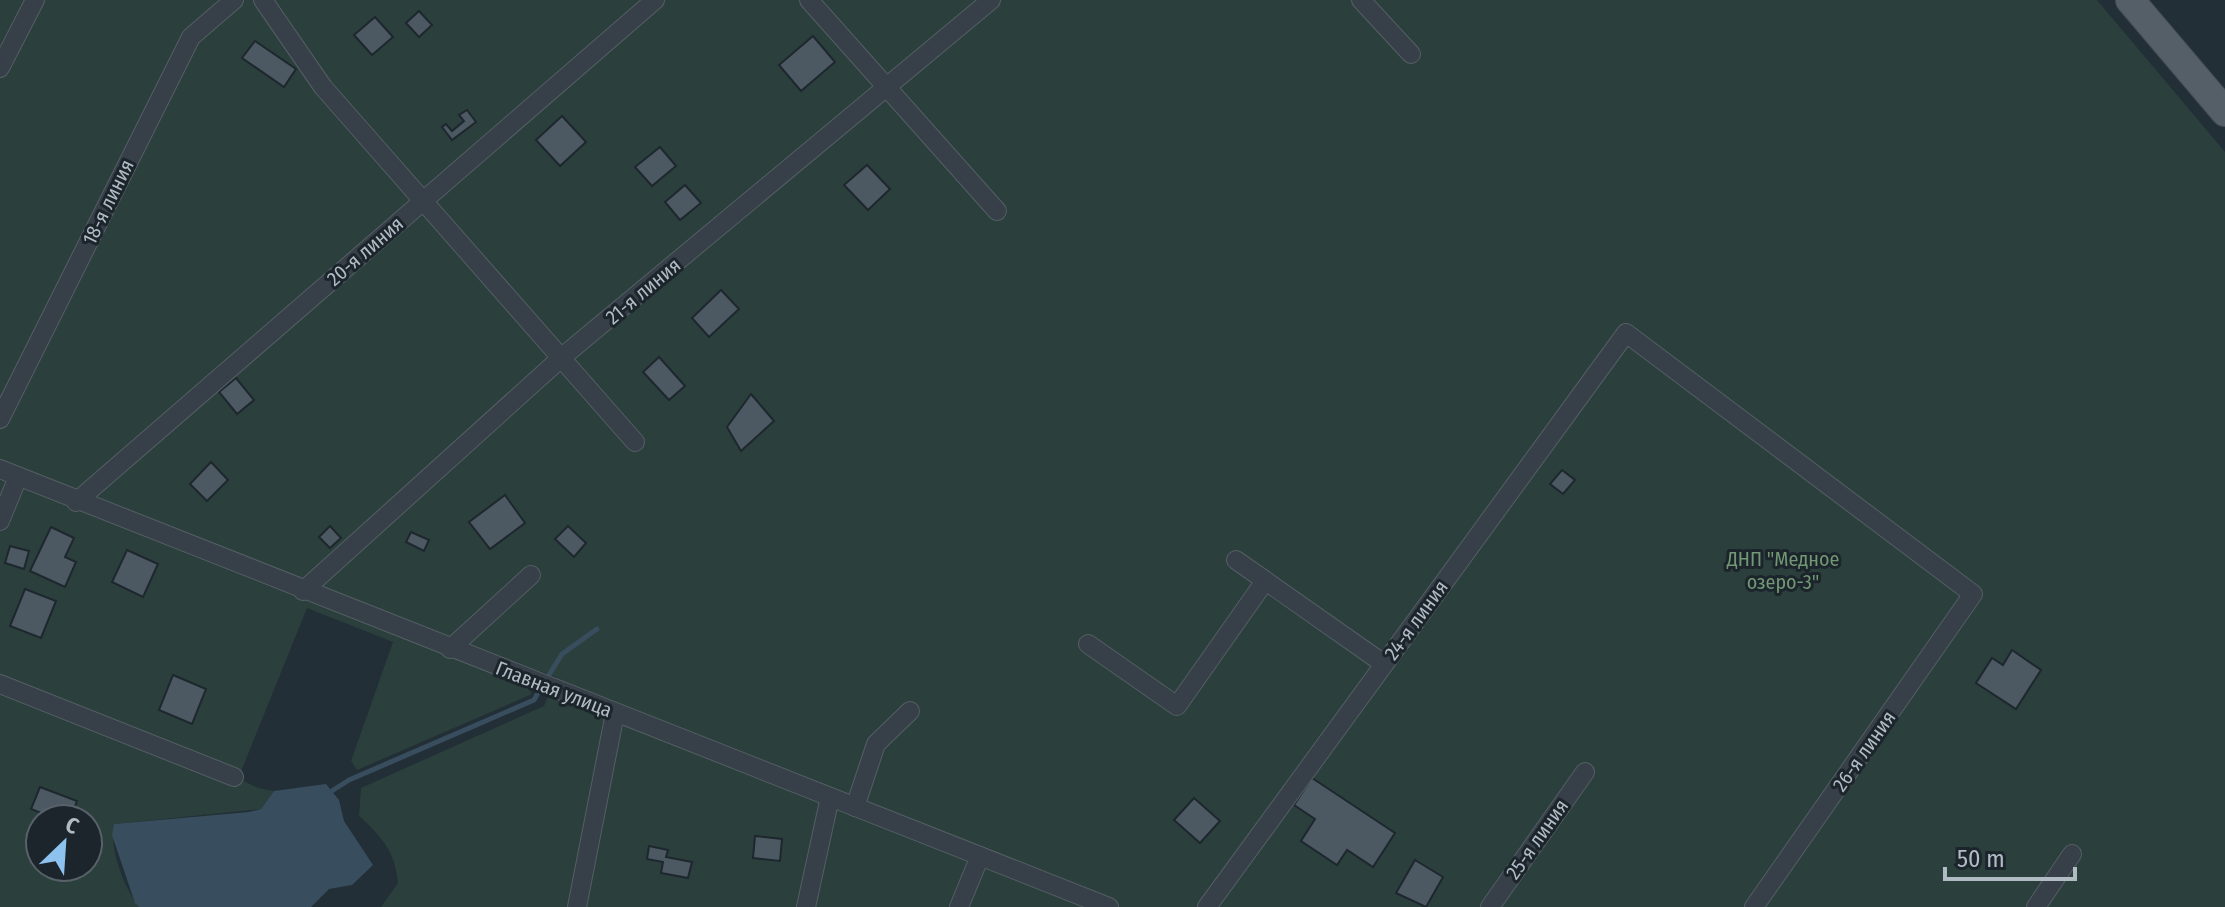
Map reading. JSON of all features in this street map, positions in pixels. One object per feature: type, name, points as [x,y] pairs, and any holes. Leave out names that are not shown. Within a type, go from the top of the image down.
[{"type":"main road","points":[[2130,0],[2225,112]]},
{"type":"street","points":[[0,68],[35,0]]},
{"type":"street","name":"18-я линия","points":[[0,419],[191,37],[234,0]]},
{"type":"street","points":[[263,0],[323,87],[635,442]]},
{"type":"street","name":"20-я линия","points":[[76,502],[655,0]]},
{"type":"street","points":[[809,0],[890,87],[997,211]]},
{"type":"street","name":"21-я линия","points":[[303,591],[561,358],[991,0]]},
{"type":"street","points":[[1361,0],[1411,54]]},
{"type":"street","name":"26-я линия","points":[[1626,333],[1973,594],[1754,907]]},
{"type":"street","name":"24-я линия","points":[[1207,907],[1626,333]]},
{"type":"street","name":"Главная улица","points":[[0,469],[76,502],[1109,907]]},
{"type":"street","points":[[0,521],[18,477]]},
{"type":"street","points":[[1236,560],[1384,664]]},
{"type":"street","points":[[450,649],[531,575]]},
{"type":"street","points":[[1088,644],[1177,706],[1265,581]]},
{"type":"street","points":[[0,684],[234,777]]},
{"type":"street","points":[[855,807],[876,744],[910,711]]},
{"type":"street","points":[[577,907],[615,713]]},
{"type":"street","name":"25-я линия","points":[[1490,907],[1585,772]]},
{"type":"street","points":[[806,907],[830,797]]},
{"type":"street","points":[[2036,907],[2072,854]]},
{"type":"street","points":[[959,907],[980,856]]},
{"type":"green space","name":"ДНП \"Медное озеро-3\"","points":[[0,0],[2097,0],[2225,152],[2225,907],[381,907],[398,883],[394,862],[386,845],[359,816],[361,788],[544,706],[556,677],[540,671],[530,695],[357,770],[351,761],[393,642],[307,608],[242,769],[235,777],[258,788],[274,791],[261,809],[115,824],[114,844],[119,867],[139,907],[0,907]]},
{"type":"water","points":[[326,784],[339,800],[344,821],[373,865],[352,885],[329,889],[311,907],[139,907],[135,903],[112,835],[114,824],[249,812],[261,809],[274,791]]},
{"type":"building","points":[[419,11],[432,25],[419,37],[406,23]]},
{"type":"building","points":[[375,17],[393,37],[372,55],[354,35]]},
{"type":"building","points":[[813,36],[835,62],[801,91],[779,65]]},
{"type":"building","points":[[255,41],[296,69],[284,87],[242,58]]},
{"type":"building","points":[[467,110],[476,122],[452,140],[442,127],[446,124],[452,131],[464,121],[459,115]]},
{"type":"building","points":[[562,116],[586,142],[560,166],[536,140]]},
{"type":"building","points":[[660,147],[676,166],[652,186],[635,167]]},
{"type":"building","points":[[867,165],[890,189],[868,210],[844,185]]},
{"type":"building","points":[[685,185],[701,203],[680,220],[665,202]]},
{"type":"building","points":[[721,290],[739,309],[709,337],[692,318]]},
{"type":"building","points":[[659,357],[685,386],[669,400],[643,372]]},
{"type":"building","points":[[236,378],[254,400],[237,414],[219,392]]},
{"type":"building","points":[[751,394],[774,421],[741,451],[727,427]]},
{"type":"building","points":[[211,462],[228,480],[207,501],[190,484]]},
{"type":"building","points":[[1562,470],[1575,480],[1563,494],[1550,484]]},
{"type":"building","points":[[505,495],[525,523],[490,549],[469,522]]},
{"type":"building","points":[[330,526],[341,538],[330,548],[319,537]]},
{"type":"building","points":[[568,526],[586,543],[574,557],[555,539]]},
{"type":"building","points":[[51,527],[74,538],[65,557],[76,562],[65,587],[30,571]]},
{"type":"building","points":[[411,532],[429,540],[424,551],[406,542]]},
{"type":"building","points":[[10,546],[29,551],[24,569],[5,563]]},
{"type":"building","points":[[127,550],[158,564],[143,597],[112,582]]},
{"type":"building","points":[[25,589],[56,601],[41,638],[10,626]]},
{"type":"building","points":[[2012,650],[2041,670],[2016,709],[1976,683],[1992,658],[2003,665]]},
{"type":"building","points":[[173,675],[206,689],[192,724],[159,710]]},
{"type":"building","points":[[1312,778],[1395,833],[1373,867],[1347,850],[1337,865],[1301,841],[1315,819],[1294,805]]},
{"type":"building","points":[[40,787],[77,801],[76,803],[33,803]]},
{"type":"building","points":[[1194,798],[1220,821],[1200,843],[1174,820]]},
{"type":"building","points":[[755,836],[782,839],[780,861],[753,858]]},
{"type":"building","points":[[649,846],[668,850],[666,857],[692,862],[688,878],[661,873],[663,862],[647,859]]},
{"type":"building","points":[[1415,860],[1443,877],[1426,907],[1396,893]]},
{"type":"waterway","points":[[547,678],[562,654],[597,629]]},
{"type":"waterway","points":[[327,794],[349,780],[534,700],[539,691]]}]
